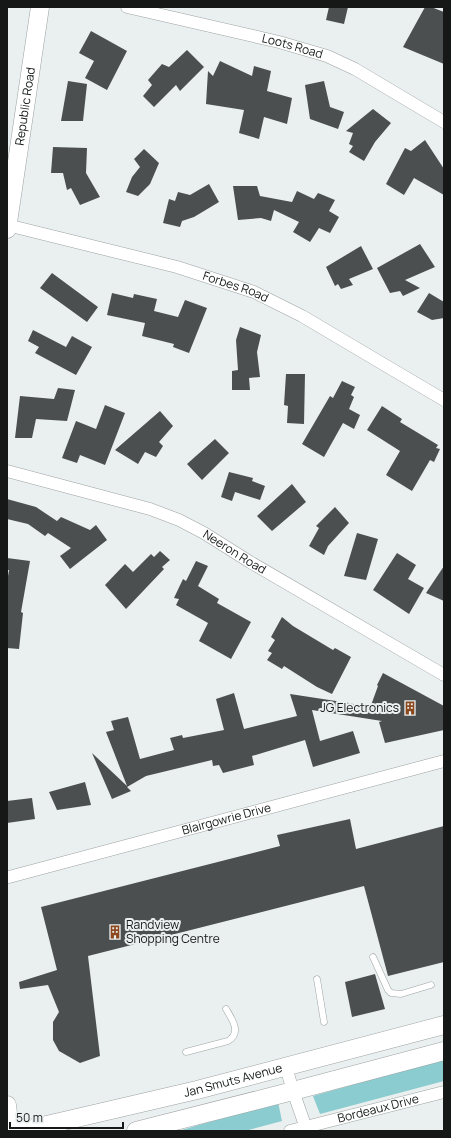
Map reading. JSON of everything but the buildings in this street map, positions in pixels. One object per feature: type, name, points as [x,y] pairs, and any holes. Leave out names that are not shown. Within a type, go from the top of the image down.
[{"type":"main road","name":"Republic Road","points":[[7,229],[40,7]]},
{"type":"main road","name":"Jan Smuts Avenue","points":[[21,1131],[197,1090],[444,1025]]},
{"type":"main road","name":"Jan Smuts Avenue","points":[[136,1131],[444,1051]]},
{"type":"main road","points":[[7,1106],[10,1131]]},
{"type":"street","name":"Loots Road","points":[[127,7],[279,42],[327,56],[355,69],[444,122]]},
{"type":"street","name":"Forbes Road","points":[[7,225],[176,267],[254,292],[302,316],[444,400]]},
{"type":"street","name":"Neeron Road","points":[[7,471],[150,509],[179,520],[204,533],[250,562],[444,675]]},
{"type":"street","name":"Blairgowrie Drive","points":[[9,877],[444,761]]},
{"type":"street","points":[[286,1067],[306,1129]]},
{"type":"street","name":"Bordeaux Drive","points":[[290,1131],[306,1129],[444,1092]]},
{"type":"lane","points":[[374,957],[388,990],[391,993],[401,994],[431,985]]},
{"type":"lane","points":[[317,979],[324,1022]]},
{"type":"lane","points":[[186,1052],[232,1039],[236,1032],[235,1026],[226,1009]]},
{"type":"shaded area","points":[[444,1059],[444,1081],[320,1114],[313,1096]]},
{"type":"shaded area","points":[[278,1102],[282,1121],[245,1131],[178,1131]]},
{"type":"place","name":"JG Electronics","points":[[410,708]]},
{"type":"place","name":"Randview Shopping Centre","points":[[115,932]]}]
